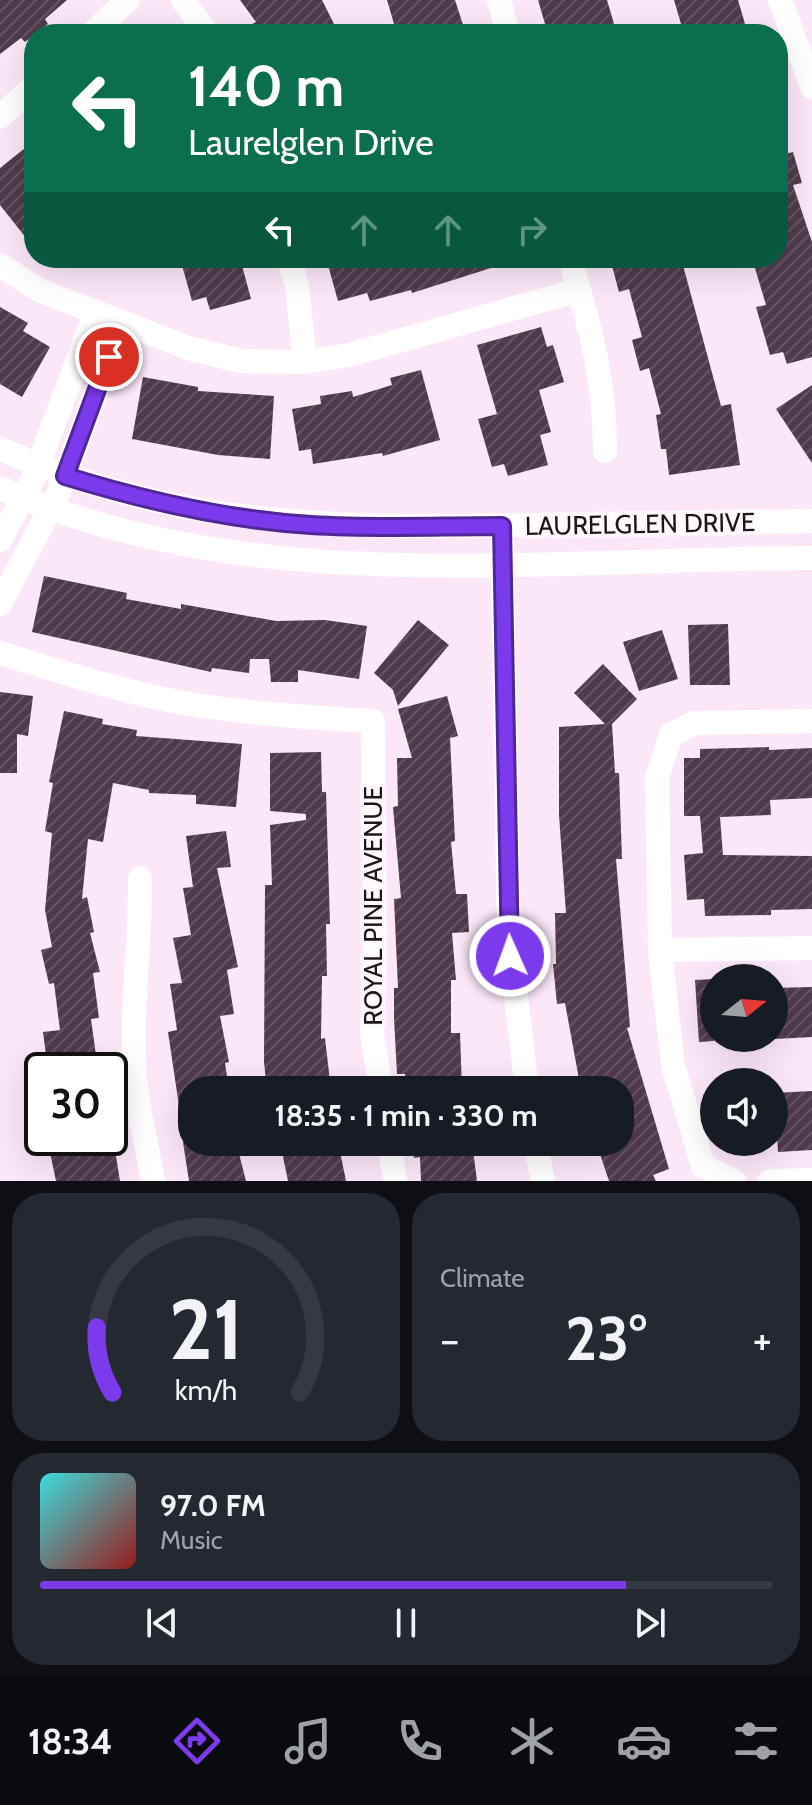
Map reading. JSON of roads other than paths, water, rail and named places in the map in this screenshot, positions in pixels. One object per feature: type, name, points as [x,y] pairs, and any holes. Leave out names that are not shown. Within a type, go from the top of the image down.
[{"type":"street","points":[[102,24],[128,0]]},
{"type":"street","points":[[183,0],[200,24]]},
{"type":"street","points":[[499,0],[505,24]]},
{"type":"street","points":[[780,0],[812,87]]},
{"type":"street","points":[[0,117],[24,95]]},
{"type":"street","points":[[0,265],[39,290],[188,348],[241,361],[305,362],[349,355],[579,290]]},
{"type":"street","points":[[292,268],[297,286],[305,362]]},
{"type":"street","points":[[573,268],[605,398],[605,451]]},
{"type":"street","points":[[0,540],[31,481],[96,312]]},
{"type":"street","points":[[0,604],[59,492],[122,322]]},
{"type":"street","name":"LAURELGLEN DRIVE","points":[[0,449],[31,481],[147,537],[254,556],[363,564],[812,558]]},
{"type":"street","name":"LAURELGLEN DRIVE","points":[[0,488],[31,481],[59,492],[258,520],[366,527],[812,521]]},
{"type":"street","points":[[502,526],[509,937],[525,1076]]},
{"type":"street","name":"ROYAL PINE AVENUE","points":[[0,653],[95,683],[188,704],[282,717],[373,721],[375,956],[372,1033],[379,1076]]},
{"type":"street","points":[[728,1179],[703,1166],[673,1065],[660,950],[657,777],[671,735],[694,723],[812,721]]},
{"type":"street","points":[[140,878],[141,927],[135,964],[135,1077],[153,1181]]},
{"type":"street","points":[[660,950],[812,948]]},
{"type":"street","points":[[391,1156],[395,1181]]},
{"type":"street","points":[[538,1156],[543,1181]]},
{"type":"street","points":[[770,1181],[812,1180]]}]
